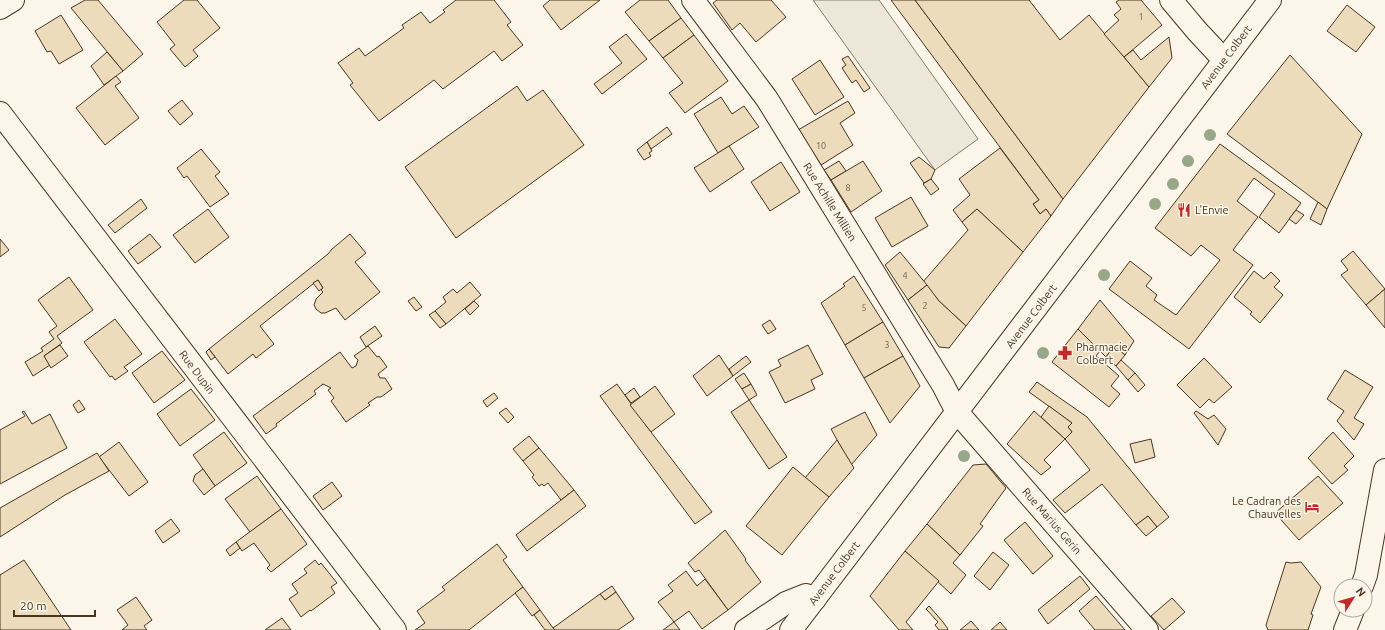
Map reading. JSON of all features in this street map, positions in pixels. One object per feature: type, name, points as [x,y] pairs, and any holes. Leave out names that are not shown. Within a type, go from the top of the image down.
[{"type":"street","points":[[0,8],[13,0]]},
{"type":"street","name":"Rue Achille Millien","points":[[692,0],[767,99],[943,385],[957,412]]},
{"type":"street","points":[[1171,0],[1224,60]]},
{"type":"street","name":"Avenue Colbert","points":[[790,630],[1270,0]]},
{"type":"street","name":"Rue Dupin","points":[[0,113],[395,630]]},
{"type":"street","name":"Rue Marius Gerin","points":[[957,412],[1147,630]]},
{"type":"street","points":[[1365,578],[1385,470]]},
{"type":"street","points":[[746,630],[786,602],[806,595],[815,599]]},
{"type":"street","points":[[1345,630],[1350,618]]},
{"type":"shaded area","points":[[813,0],[879,0],[978,139],[935,170]]},
{"type":"building","points":[[85,0],[98,0],[143,54],[123,71],[71,8]]},
{"type":"building","points":[[184,0],[197,0],[220,28],[193,50],[198,56],[185,67],[170,49],[175,45],[157,22]]},
{"type":"building","points":[[456,0],[494,0],[511,22],[507,25],[523,45],[502,61],[494,51],[443,89],[434,80],[379,121],[350,85],[353,83],[338,63],[359,48],[365,56],[404,28],[402,25],[421,12],[430,23],[445,12],[443,10]]},
{"type":"building","points":[[550,0],[600,0],[561,30],[543,6]]},
{"type":"building","points":[[640,0],[668,0],[681,18],[649,41],[625,12]]},
{"type":"building","points":[[717,0],[771,0],[786,17],[756,42],[740,23],[732,30],[713,3]]},
{"type":"building","points":[[891,0],[915,0],[1063,199],[1051,216],[1046,209],[1040,214],[1033,204],[1039,200]]},
{"type":"building","points":[[915,0],[1029,0],[1060,40],[1089,15],[1149,87],[1063,199]]},
{"type":"building","points":[[1119,0],[1141,0],[1162,25],[1124,57],[1104,34],[1119,20],[1114,15],[1121,9],[1116,2]]},
{"type":"building","points":[[1347,5],[1375,27],[1356,52],[1327,31]]},
{"type":"building","points":[[61,15],[83,50],[59,64],[51,51],[47,52],[35,31]]},
{"type":"building","points":[[681,18],[694,35],[663,58],[649,41]]},
{"type":"building","points":[[626,34],[647,59],[602,94],[594,84],[622,63],[609,47]]},
{"type":"building","points":[[694,35],[728,81],[685,113],[669,93],[683,83],[663,58]]},
{"type":"building","points":[[1169,37],[1172,58],[1149,87],[1124,57],[1133,50],[1141,60]]},
{"type":"building","points":[[107,52],[123,71],[104,85],[91,66]]},
{"type":"building","points":[[1290,55],[1362,134],[1327,209],[1227,134]]},
{"type":"building","points":[[848,56],[870,88],[864,92],[856,80],[852,83],[842,68],[846,65],[842,59]]},
{"type":"building","points":[[820,60],[844,97],[815,115],[792,79]]},
{"type":"building","points":[[116,76],[121,82],[115,86],[139,118],[105,145],[76,108]]},
{"type":"building","points":[[517,86],[527,101],[543,90],[584,145],[456,238],[405,167]]},
{"type":"building","points":[[721,97],[732,114],[744,106],[759,127],[718,153],[694,114]]},
{"type":"building","points":[[182,100],[193,114],[180,125],[168,111]]},
{"type":"building","points":[[848,101],[855,113],[840,123],[853,145],[821,165],[798,130]]},
{"type":"building","points":[[667,127],[672,134],[651,149],[647,142]]},
{"type":"building","points":[[647,142],[652,151],[649,153],[651,156],[644,160],[637,150]]},
{"type":"building","points":[[1220,144],[1301,203],[1279,233],[1259,217],[1275,194],[1254,178],[1237,201],[1258,217],[1233,250],[1253,265],[1189,349],[1109,289],[1130,261],[1152,278],[1146,286],[1157,295],[1154,300],[1176,315],[1220,260],[1201,245],[1191,256],[1155,228]]},
{"type":"building","points":[[729,146],[744,169],[710,192],[694,168]]},
{"type":"building","points":[[1000,148],[1039,200],[1033,204],[1040,214],[1046,209],[1051,216],[1023,252],[977,209],[962,222],[953,210],[970,195],[959,179]]},
{"type":"building","points":[[201,149],[220,172],[215,176],[229,194],[210,207],[187,176],[184,178],[177,168]]},
{"type":"building","points":[[919,157],[935,170],[931,179],[924,183],[910,163]]},
{"type":"building","points":[[839,161],[846,171],[831,180],[824,170]]},
{"type":"building","points":[[863,161],[882,191],[851,212],[831,180]]},
{"type":"building","points":[[781,162],[800,192],[770,211],[751,182]]},
{"type":"building","points":[[931,179],[939,189],[931,195],[923,184]]},
{"type":"building","points":[[911,197],[928,226],[892,247],[875,218]]},
{"type":"building","points":[[141,199],[147,208],[115,233],[108,225]]},
{"type":"building","points":[[1318,202],[1327,209],[1321,225],[1310,219]]},
{"type":"building","points":[[208,209],[229,237],[195,263],[173,235]]},
{"type":"building","points":[[977,209],[1023,252],[966,326],[939,301],[923,282],[968,230],[962,222]]},
{"type":"building","points":[[1296,210],[1304,215],[1296,224],[1289,219]]},
{"type":"building","points":[[150,234],[161,247],[138,264],[128,251]]},
{"type":"building","points":[[350,234],[366,253],[355,262],[380,292],[345,320],[336,308],[325,313],[321,313],[316,309],[314,305],[316,299],[323,292],[321,290],[323,288],[318,280],[260,326],[274,344],[256,358],[253,354],[228,374],[209,349],[328,254]]},
{"type":"building","points":[[0,239],[9,250],[0,257]]},
{"type":"building","points":[[1353,251],[1385,289],[1366,305],[1341,275],[1348,270],[1341,261]]},
{"type":"building","points":[[900,252],[927,285],[908,300],[885,265]]},
{"type":"building","points":[[1254,271],[1264,279],[1271,272],[1280,281],[1274,287],[1283,295],[1260,323],[1250,314],[1252,312],[1234,297]]},
{"type":"building","points":[[854,276],[883,322],[845,345],[821,303],[845,286],[843,284]]},
{"type":"building","points":[[69,277],[93,310],[57,336],[62,343],[44,356],[50,365],[33,376],[25,362],[43,351],[41,348],[54,339],[49,332],[57,326],[38,300]]},
{"type":"building","points":[[318,280],[323,288],[319,291],[313,283]]},
{"type":"building","points":[[470,282],[481,295],[446,324],[435,311],[446,302],[443,297],[453,289],[457,293]]},
{"type":"building","points":[[927,285],[939,301],[966,326],[949,348],[939,347],[908,300]]},
{"type":"building","points":[[1385,289],[1385,328],[1366,305]]},
{"type":"building","points":[[414,297],[422,307],[416,311],[408,301]]},
{"type":"building","points":[[1100,300],[1134,341],[1125,355],[1114,346],[1106,357],[1078,329]]},
{"type":"building","points":[[474,301],[479,306],[470,315],[465,309]]},
{"type":"building","points":[[435,311],[446,324],[440,328],[429,315]]},
{"type":"building","points":[[115,319],[142,354],[124,367],[128,371],[115,380],[112,376],[110,377],[84,342]]},
{"type":"building","points":[[770,320],[776,329],[768,334],[762,325]]},
{"type":"building","points":[[883,322],[903,356],[864,378],[845,345]]},
{"type":"building","points":[[375,326],[382,336],[366,347],[360,337]]},
{"type":"building","points":[[1078,329],[1100,351],[1096,356],[1119,376],[1111,386],[1120,394],[1109,407],[1052,362]]},
{"type":"building","points":[[60,345],[68,356],[51,368],[44,356]]},
{"type":"building","points":[[808,345],[823,374],[811,380],[815,389],[785,403],[769,372],[781,366],[778,360]]},
{"type":"building","points":[[368,346],[377,357],[379,356],[387,367],[378,374],[380,378],[385,378],[392,389],[381,397],[377,397],[368,403],[370,405],[346,422],[331,401],[334,398],[328,390],[331,388],[323,384],[314,391],[316,394],[276,424],[277,426],[266,434],[253,416],[340,352],[352,368],[356,366],[358,360],[354,356]]},
{"type":"building","points":[[1114,346],[1125,355],[1116,366],[1106,357]]},
{"type":"building","points":[[209,349],[215,357],[211,360],[206,352]]},
{"type":"building","points":[[162,351],[185,380],[154,403],[132,373]]},
{"type":"building","points":[[719,355],[733,376],[707,396],[693,376]]},
{"type":"building","points":[[746,356],[751,362],[733,376],[729,369]]},
{"type":"building","points":[[903,356],[920,386],[890,423],[864,378]]},
{"type":"building","points":[[1204,358],[1232,387],[1214,403],[1209,399],[1200,408],[1177,385]]},
{"type":"building","points":[[1121,360],[1135,373],[1128,380],[1116,366]]},
{"type":"building","points":[[1345,370],[1373,387],[1354,418],[1364,424],[1354,440],[1337,421],[1344,411],[1327,399]]},
{"type":"building","points":[[744,373],[751,384],[742,389],[735,379]]},
{"type":"building","points":[[1135,373],[1145,385],[1138,392],[1128,380]]},
{"type":"building","points":[[1037,382],[1087,417],[1169,517],[1157,527],[1148,516],[1136,525],[1102,484],[1065,513],[1053,500],[1090,470],[1065,439],[1072,432],[1068,427],[1072,423],[1029,392]]},
{"type":"building","points":[[617,384],[651,432],[712,512],[695,524],[600,396]]},
{"type":"building","points":[[751,384],[757,395],[749,400],[742,389]]},
{"type":"building","points":[[655,386],[675,414],[651,432],[630,405]]},
{"type":"building","points":[[634,388],[640,397],[631,403],[625,395]]},
{"type":"building","points":[[191,389],[215,420],[180,446],[157,414]]},
{"type":"building","points":[[494,393],[498,398],[487,407],[483,401]]},
{"type":"building","points":[[79,400],[85,409],[78,413],[73,405]]},
{"type":"building","points":[[749,400],[787,457],[769,469],[731,412]]},
{"type":"building","points":[[1049,406],[1072,423],[1068,427],[1072,432],[1065,439],[1041,417]]},
{"type":"building","points":[[506,408],[514,417],[508,423],[499,413]]},
{"type":"building","points":[[24,411],[32,424],[50,414],[67,448],[0,484],[0,430],[25,416],[22,412]]},
{"type":"building","points":[[1034,411],[1065,439],[1044,460],[1051,467],[1041,475],[1007,444]]},
{"type":"building","points":[[1196,411],[1208,419],[1214,415],[1226,429],[1218,445],[1194,413]]},
{"type":"building","points":[[865,412],[877,435],[851,465],[831,429]]},
{"type":"building","points":[[224,432],[247,463],[215,486],[193,455]]},
{"type":"building","points":[[1333,432],[1354,456],[1344,466],[1348,470],[1332,484],[1308,458]]},
{"type":"building","points":[[529,436],[539,448],[523,461],[513,449]]},
{"type":"building","points":[[1151,439],[1155,457],[1135,463],[1130,444]]},
{"type":"building","points":[[837,440],[854,468],[829,497],[805,478]]},
{"type":"building","points":[[119,442],[148,482],[129,496],[99,457]]},
{"type":"building","points":[[539,448],[574,490],[561,500],[548,483],[544,486],[542,484],[539,486],[532,477],[534,475],[523,461]]},
{"type":"building","points":[[97,453],[109,471],[65,495],[0,537],[0,508]]},
{"type":"building","points":[[986,464],[1006,488],[980,524],[983,526],[960,555],[927,524],[973,465]]},
{"type":"building","points":[[793,467],[829,497],[782,555],[746,526]]},
{"type":"building","points":[[203,469],[215,486],[204,495],[193,481],[195,475]]},
{"type":"building","points":[[257,476],[281,509],[250,532],[225,499]]},
{"type":"building","points":[[1318,476],[1343,503],[1299,540],[1275,513]]},
{"type":"building","points":[[332,482],[342,496],[323,510],[313,496]]},
{"type":"building","points":[[574,490],[586,506],[527,551],[516,535]]},
{"type":"building","points":[[281,509],[307,544],[271,572],[267,568],[270,565],[254,543],[242,551],[236,542]]},
{"type":"building","points":[[1148,516],[1157,527],[1146,536],[1136,525]]},
{"type":"building","points":[[171,519],[180,531],[163,543],[155,531]]},
{"type":"building","points":[[1025,522],[1053,556],[1033,574],[1004,540]]},
{"type":"building","points":[[927,524],[960,555],[953,563],[966,575],[951,594],[905,551]]},
{"type":"building","points":[[725,530],[761,582],[728,610],[699,570],[695,572],[688,563]]},
{"type":"building","points":[[236,542],[240,548],[230,556],[226,550]]},
{"type":"building","points":[[497,544],[507,557],[503,560],[523,587],[469,630],[415,630],[425,623],[417,611],[445,590],[442,587]]},
{"type":"building","points":[[905,551],[939,581],[906,622],[913,630],[899,630],[870,596]]},
{"type":"building","points":[[993,552],[1009,565],[990,590],[974,576]]},
{"type":"building","points":[[24,560],[71,630],[0,630],[0,575]]},
{"type":"building","points":[[315,560],[319,565],[321,563],[337,583],[331,587],[335,593],[301,617],[289,599],[298,593],[292,584],[307,573],[304,569]]},
{"type":"building","points":[[1286,562],[1301,562],[1321,587],[1311,614],[1313,615],[1308,630],[1268,630],[1266,625]]},
{"type":"building","points":[[686,571],[697,586],[705,579],[728,610],[702,629],[689,611],[674,622],[658,602],[673,591],[668,585]]},
{"type":"building","points":[[1080,576],[1090,589],[1048,624],[1038,610]]},
{"type":"building","points":[[612,586],[616,592],[605,600],[600,594]]},
{"type":"building","points":[[523,587],[540,610],[532,616],[515,593]]},
{"type":"building","points":[[616,592],[634,619],[618,630],[555,630],[553,628],[600,594],[605,600]]},
{"type":"building","points":[[1096,596],[1125,630],[1095,630],[1079,611]]},
{"type":"building","points":[[136,597],[152,620],[144,626],[147,630],[122,630],[128,625],[117,610]]},
{"type":"building","points":[[1172,598],[1185,612],[1164,630],[1151,616]]},
{"type":"building","points":[[929,606],[943,622],[948,629],[947,630],[939,630],[935,625],[938,622],[926,609]]},
{"type":"building","points":[[540,610],[555,630],[545,630],[534,615]]},
{"type":"building","points":[[282,618],[291,630],[265,630]]},
{"type":"building","points":[[971,621],[979,630],[960,630]]},
{"type":"building","points":[[674,622],[680,630],[663,630]]},
{"type":"building","points":[[1000,622],[1007,630],[991,630]]},
{"type":"place","name":"L'Envie","points":[[1184,210]]},
{"type":"place","name":"Pharmacie Colbert","points":[[1065,353]]},
{"type":"place","name":"Le Cadran des Chauvelles","points":[[1312,507]]}]
